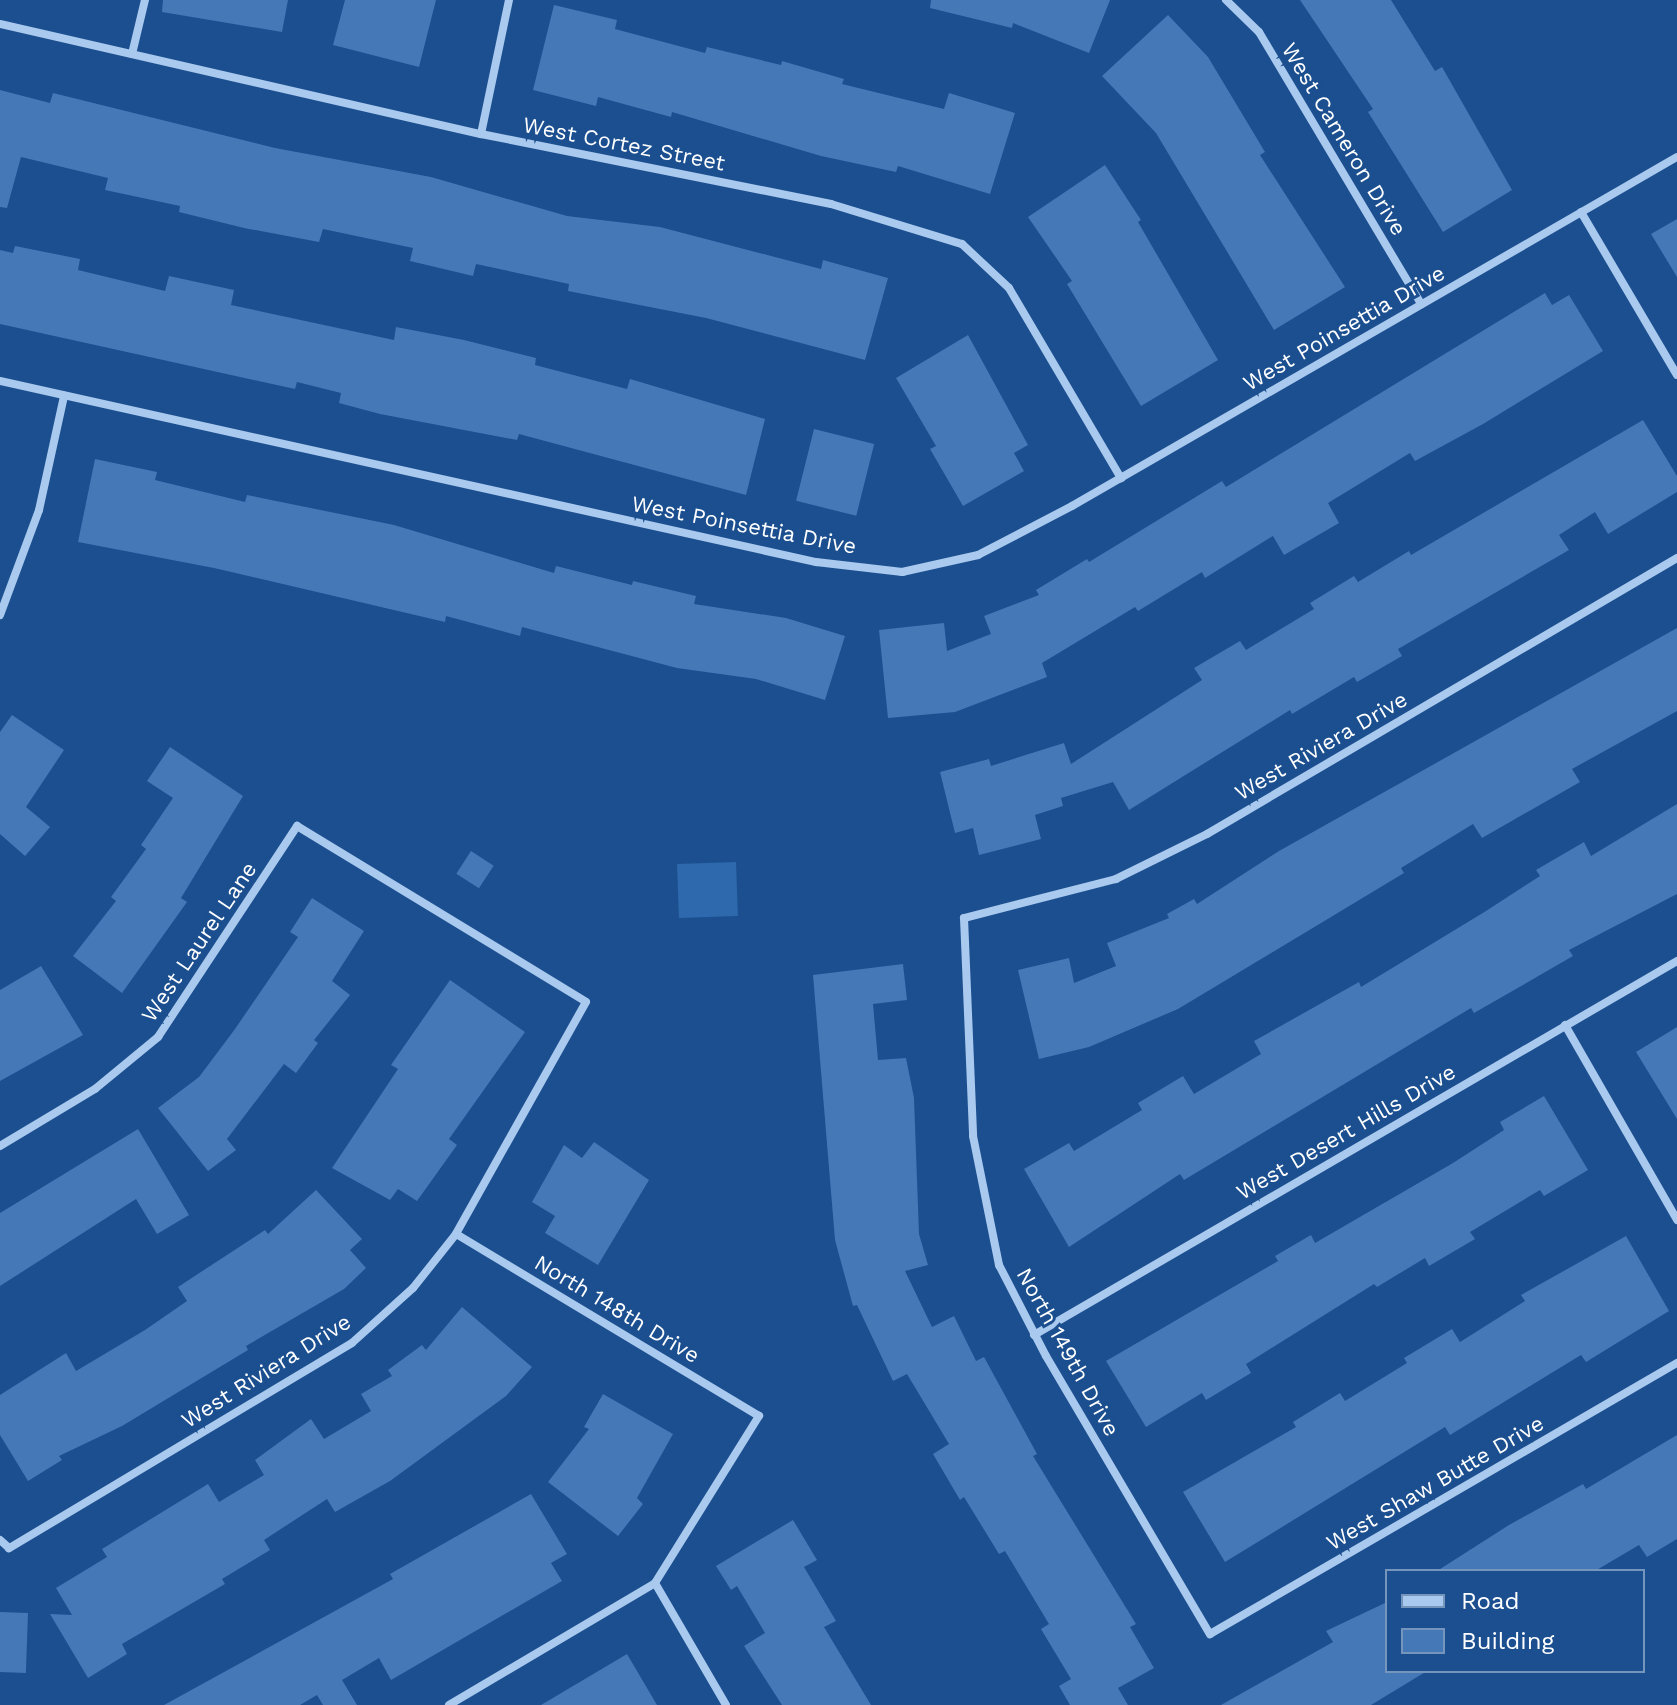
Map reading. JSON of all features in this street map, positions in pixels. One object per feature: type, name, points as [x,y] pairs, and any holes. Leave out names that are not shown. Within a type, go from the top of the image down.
[{"type":"street","points":[[132,54],[145,0]]},
{"type":"street","points":[[481,134],[509,0]]},
{"type":"street","name":"West Cameron Drive","points":[[1226,0],[1259,32],[1421,304]]},
{"type":"street","name":"West Cortez Street","points":[[0,24],[481,134],[831,204],[962,244],[1009,288],[1121,478]]},
{"type":"street","name":"West Poinsettia Drive","points":[[0,381],[816,562],[902,572],[978,555],[1121,478],[1677,157]]},
{"type":"street","points":[[1581,212],[1677,375]]},
{"type":"street","points":[[0,615],[39,510],[64,396]]},
{"type":"street","name":"West Riviera Drive","points":[[964,918],[1116,879],[1194,841],[1677,558]]},
{"type":"street","name":"West Riviera Drive","points":[[0,1540],[9,1548],[352,1343],[413,1288],[456,1234],[586,1002],[297,826]]},
{"type":"street","name":"West Laurel Lane","points":[[0,1146],[95,1089],[158,1037],[297,826]]},
{"type":"street","name":"North 149th Drive","points":[[964,918],[973,1136],[986,1217],[999,1265],[1034,1335],[1210,1634]]},
{"type":"street","name":"West Desert Hills Drive","points":[[1034,1335],[1677,961]]},
{"type":"street","points":[[1565,1025],[1677,1220]]},
{"type":"street","name":"North 148th Drive","points":[[456,1234],[759,1416],[655,1583]]},
{"type":"street","name":"West Shaw Butte Drive","points":[[1210,1634],[1677,1363]]},
{"type":"street","points":[[449,1705],[655,1583],[726,1705]]},
{"type":"shaded area","points":[[736,862],[738,916],[679,918],[677,864]]},
{"type":"building","points":[[163,0],[288,0],[282,32],[162,12]]},
{"type":"building","points":[[345,0],[436,0],[419,67],[333,45]]},
{"type":"building","points":[[931,0],[1110,0],[1089,53],[1013,23],[1012,28],[930,8]]},
{"type":"building","points":[[1300,0],[1391,0],[1435,71],[1442,67],[1512,190],[1443,232],[1368,112],[1373,109]]},
{"type":"building","points":[[554,5],[617,20],[615,29],[705,53],[707,47],[781,65],[782,61],[844,79],[842,84],[944,109],[949,93],[1015,113],[990,194],[898,166],[896,172],[821,156],[672,112],[671,117],[598,97],[596,106],[533,90]]},
{"type":"building","points":[[1168,15],[1208,57],[1265,152],[1260,155],[1345,287],[1274,330],[1156,133],[1102,76]]},
{"type":"building","points":[[0,90],[50,103],[53,93],[275,148],[431,177],[567,216],[660,227],[821,269],[823,260],[888,278],[865,360],[706,318],[568,291],[569,284],[476,264],[473,276],[410,261],[413,248],[323,229],[319,242],[244,228],[179,212],[180,206],[105,190],[108,178],[21,157],[7,208],[0,207]]},
{"type":"building","points":[[1105,165],[1141,220],[1138,222],[1218,360],[1141,406],[1067,284],[1072,281],[1028,217]]},
{"type":"building","points":[[1677,219],[1677,277],[1651,234]]},
{"type":"building","points":[[15,246],[80,259],[78,270],[165,291],[169,276],[234,290],[231,305],[394,340],[396,327],[464,340],[536,358],[535,365],[627,389],[630,379],[765,419],[746,495],[519,434],[517,440],[380,414],[339,403],[341,393],[297,382],[295,389],[0,324],[0,250],[13,253]]},
{"type":"building","points":[[1545,293],[1552,305],[1569,295],[1603,351],[1483,424],[1415,461],[1410,453],[1328,503],[1339,523],[1284,555],[1273,536],[1205,578],[1202,572],[1138,611],[1135,607],[1042,663],[1047,677],[955,712],[888,718],[879,630],[944,623],[947,651],[991,634],[984,616],[1039,595],[1036,590],[1087,559],[1089,562],[1222,481],[1226,487]]},
{"type":"building","points":[[968,335],[1028,445],[1014,453],[1024,471],[963,506],[930,449],[936,446],[896,378]]},
{"type":"building","points":[[1643,420],[1677,476],[1677,492],[1608,534],[1595,512],[1559,535],[1569,550],[1398,649],[1402,656],[1357,682],[1354,677],[1292,714],[1290,710],[1129,810],[1113,782],[1061,798],[1063,806],[1035,815],[1041,839],[979,855],[973,828],[955,833],[940,772],[989,759],[991,766],[1064,743],[1071,764],[1202,680],[1194,668],[1240,641],[1246,650],[1314,609],[1310,603],[1354,576],[1358,582],[1409,551],[1411,555]]},
{"type":"building","points":[[814,429],[874,444],[856,516],[796,501]]},
{"type":"building","points":[[95,459],[157,472],[155,480],[245,502],[247,495],[394,525],[554,573],[556,566],[632,585],[633,581],[696,596],[694,604],[786,618],[845,636],[825,700],[756,679],[677,668],[522,627],[520,636],[446,616],[445,622],[214,568],[78,542]]},
{"type":"building","points":[[1677,628],[1677,711],[1572,769],[1580,782],[1482,838],[1473,824],[1401,868],[1404,873],[1178,1009],[1089,1047],[1039,1059],[1018,970],[1069,958],[1074,983],[1116,966],[1107,943],[1169,918],[1167,914],[1194,899],[1197,904],[1279,851]]},
{"type":"building","points":[[12,715],[64,750],[26,807],[50,827],[25,856],[0,834],[0,732]]},
{"type":"building","points":[[170,747],[243,796],[181,898],[187,902],[122,993],[73,956],[116,901],[111,897],[146,849],[141,845],[173,798],[147,781]]},
{"type":"building","points":[[1677,804],[1677,894],[1569,950],[1573,956],[1474,1013],[1471,1008],[1184,1180],[1180,1174],[1069,1247],[1024,1169],[1069,1143],[1074,1151],[1142,1110],[1138,1103],[1183,1076],[1194,1094],[1261,1054],[1254,1041],[1359,982],[1361,987],[1540,876],[1536,870],[1584,842],[1591,856]]},
{"type":"building","points":[[471,851],[494,866],[479,888],[456,874]]},
{"type":"building","points":[[312,898],[364,931],[332,981],[350,995],[314,1040],[318,1043],[296,1073],[284,1064],[227,1139],[236,1150],[208,1171],[158,1108],[199,1077],[235,1029],[298,937],[290,932]]},
{"type":"building","points":[[903,964],[907,1000],[873,1004],[878,1060],[906,1058],[914,1098],[919,1234],[928,1265],[905,1271],[932,1327],[954,1316],[976,1361],[984,1357],[1037,1454],[1033,1456],[1136,1624],[1130,1627],[1154,1668],[1118,1688],[1128,1705],[1070,1705],[1059,1686],[1071,1679],[1041,1629],[1049,1624],[1005,1551],[999,1554],[964,1497],[960,1500],[933,1454],[949,1444],[907,1374],[893,1381],[857,1305],[853,1306],[835,1240],[813,975]]},
{"type":"building","points":[[41,966],[83,1035],[0,1081],[0,990]]},
{"type":"building","points":[[450,980],[525,1032],[449,1139],[457,1145],[417,1201],[398,1189],[390,1200],[332,1168],[398,1069],[391,1065]]},
{"type":"building","points":[[1677,1027],[1677,1119],[1636,1052]]},
{"type":"building","points":[[1544,1096],[1588,1170],[1544,1196],[1540,1190],[1470,1232],[1475,1239],[1429,1266],[1425,1258],[1377,1287],[1374,1284],[1246,1364],[1251,1373],[1206,1400],[1202,1393],[1146,1427],[1106,1361],[1278,1261],[1275,1256],[1311,1235],[1315,1243],[1453,1163],[1504,1130],[1500,1122]]},
{"type":"building","points":[[138,1129],[189,1215],[157,1234],[136,1199],[0,1286],[0,1213]]},
{"type":"building","points":[[594,1142],[649,1180],[598,1265],[545,1233],[555,1216],[532,1202],[564,1145],[582,1158]]},
{"type":"building","points":[[316,1190],[362,1239],[350,1250],[366,1268],[344,1289],[246,1346],[248,1350],[122,1426],[59,1456],[62,1460],[28,1481],[0,1435],[0,1395],[66,1353],[76,1371],[145,1330],[187,1301],[178,1287],[265,1230],[268,1234]]},
{"type":"building","points":[[1626,1236],[1669,1311],[1586,1362],[1581,1355],[1450,1435],[1445,1427],[1225,1562],[1183,1492],[1296,1427],[1293,1422],[1340,1393],[1345,1401],[1407,1363],[1404,1358],[1452,1329],[1460,1342],[1525,1301],[1521,1295]]},
{"type":"building","points":[[462,1307],[532,1367],[506,1396],[390,1481],[335,1512],[327,1499],[264,1540],[270,1550],[222,1579],[225,1584],[122,1644],[127,1654],[88,1678],[50,1614],[72,1615],[56,1588],[107,1557],[102,1549],[208,1484],[219,1502],[264,1475],[255,1460],[311,1419],[324,1439],[371,1411],[361,1394],[392,1376],[388,1370],[422,1345],[426,1350]]},
{"type":"building","points":[[603,1394],[673,1434],[637,1498],[643,1504],[618,1536],[548,1482],[589,1429],[584,1427]]},
{"type":"building","points":[[1677,1435],[1677,1539],[1647,1557],[1639,1545],[1598,1569],[1440,1569],[1509,1525],[1583,1484],[1586,1489]]},
{"type":"building","points":[[531,1494],[567,1554],[551,1563],[562,1581],[391,1680],[379,1658],[342,1680],[357,1705],[323,1705],[317,1695],[300,1705],[164,1705],[393,1579],[390,1574]]},
{"type":"building","points":[[793,1520],[817,1560],[804,1567],[836,1621],[824,1627],[871,1705],[782,1705],[744,1646],[765,1633],[737,1586],[731,1590],[716,1566]]},
{"type":"building","points":[[1385,1603],[1385,1673],[1424,1673],[1371,1705],[1221,1705],[1333,1642],[1326,1631]]},
{"type":"building","points":[[0,1612],[28,1613],[26,1673],[0,1672]]},
{"type":"building","points":[[627,1654],[657,1705],[541,1705]]}]
